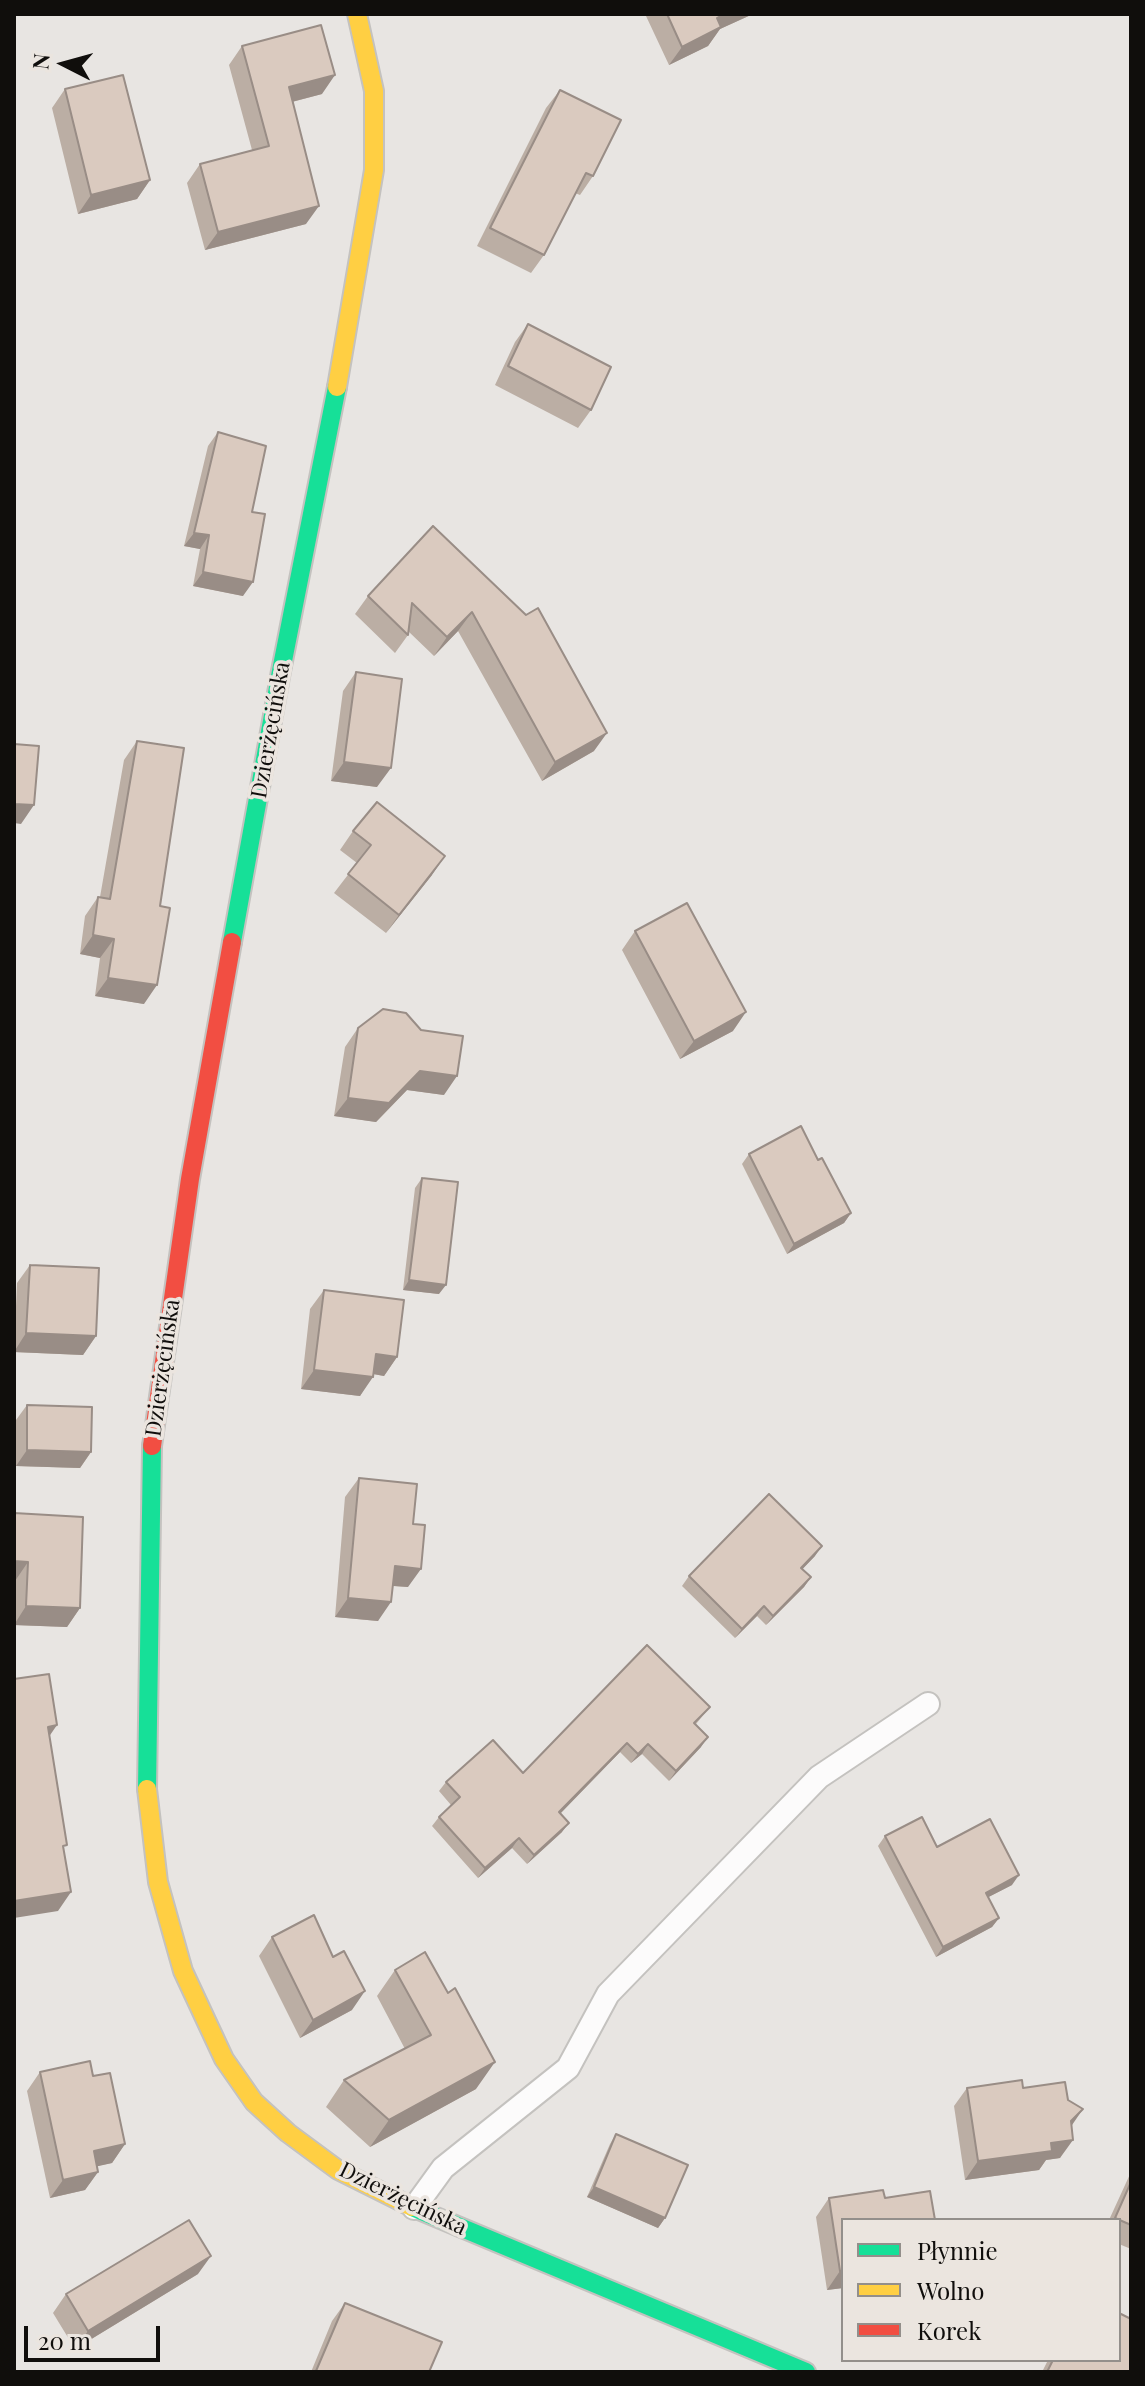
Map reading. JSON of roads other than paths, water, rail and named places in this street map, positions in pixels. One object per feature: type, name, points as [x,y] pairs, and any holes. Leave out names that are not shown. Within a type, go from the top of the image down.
[{"type":"street","name":"Dzierżęcińska","points":[[357,14],[374,91],[374,170],[347,338],[281,671],[190,1179],[150,1459],[147,1797],[158,1882],[183,1971],[224,2059],[254,2102],[288,2133],[338,2170],[414,2208],[806,2372]]},
{"type":"lane","points":[[414,2208],[443,2168],[568,2068],[608,1994],[819,1777],[928,1704]]}]
